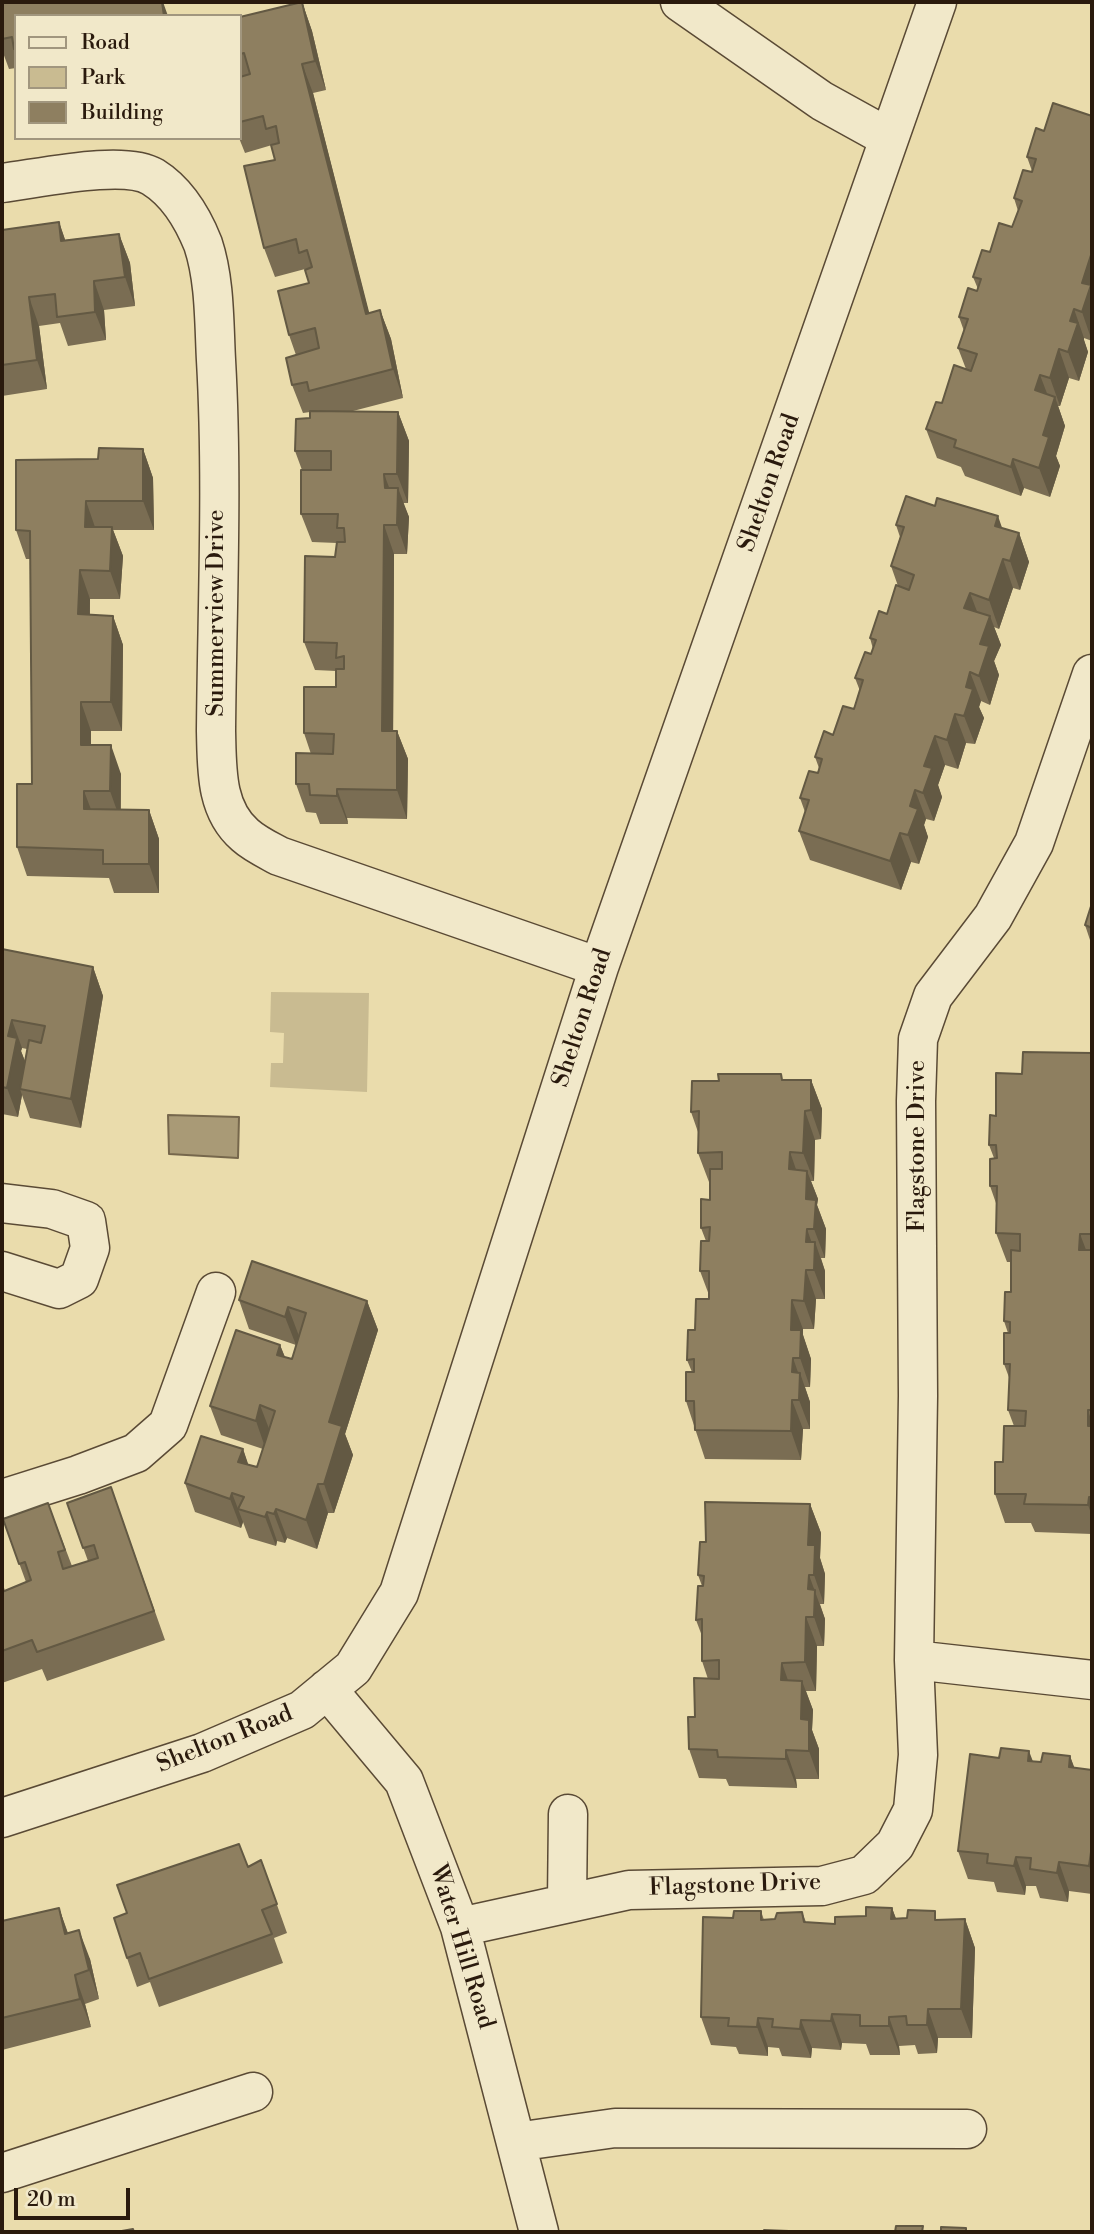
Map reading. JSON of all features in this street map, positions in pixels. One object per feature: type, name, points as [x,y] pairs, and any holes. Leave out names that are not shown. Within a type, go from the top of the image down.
[{"type":"street","points":[[680,2],[822,101],[889,138]]},
{"type":"street","name":"Shelton Road","points":[[2,1818],[202,1753],[302,1710],[353,1668],[399,1592],[599,967],[937,2]]},
{"type":"street","name":"Summerview Drive","points":[[2,183],[126,169],[152,176],[173,193],[190,216],[203,246],[212,291],[218,408],[216,731],[218,776],[225,812],[245,835],[279,856],[599,967]]},
{"type":"street","name":"Flagstone Drive","points":[[460,1927],[629,1890],[822,1886],[864,1875],[895,1845],[913,1810],[918,1755],[914,1660],[918,1396],[918,1040],[933,996],[993,917],[1034,843],[1092,674]]},
{"type":"street","points":[[2,1203],[52,1209],[86,1221],[90,1248],[79,1279],[59,1289],[2,1271]]},
{"type":"street","points":[[2,1499],[136,1453],[169,1425],[216,1292]]},
{"type":"street","points":[[914,1660],[1092,1680]]},
{"type":"street","name":"Water Hill Road","points":[[327,1689],[404,1781],[460,1927],[539,2232]]},
{"type":"street","points":[[567,1902],[568,1814]]},
{"type":"street","points":[[2,2173],[253,2092]]},
{"type":"street","points":[[516,2142],[615,2128],[967,2129]]},
{"type":"green space","points":[[271,992],[369,993],[367,1092],[270,1087],[271,1063],[283,1063],[284,1033],[270,1032]]},
{"type":"shaded area","points":[[168,1115],[239,1117],[238,1158],[169,1154]]},
{"type":"building","points":[[2,2],[162,2],[164,14],[14,14],[14,49],[12,37],[2,39]]},
{"type":"building","points":[[302,2],[315,61],[302,64],[366,314],[380,310],[393,369],[309,391],[307,382],[292,385],[286,358],[319,348],[315,328],[289,335],[278,291],[309,283],[305,270],[312,267],[307,250],[299,253],[296,239],[264,248],[244,166],[275,160],[271,145],[279,143],[276,126],[266,129],[263,116],[242,121],[242,76],[250,74],[242,54],[242,17]]},
{"type":"building","points":[[1053,103],[1092,116],[1092,255],[1082,283],[1091,285],[1082,312],[1074,309],[1070,321],[1078,323],[1068,352],[1059,349],[1050,378],[1040,375],[1035,390],[1055,397],[1043,435],[1049,437],[1039,468],[1013,459],[1011,467],[954,447],[956,440],[926,429],[936,402],[942,403],[954,365],[971,371],[977,354],[958,348],[968,319],[959,317],[968,288],[977,291],[981,279],[973,277],[982,250],[990,252],[999,223],[1012,227],[1022,201],[1014,198],[1023,170],[1032,172],[1036,159],[1027,157],[1036,128],[1044,131]]},
{"type":"building","points":[[59,222],[61,241],[119,234],[125,277],[94,281],[95,312],[57,317],[55,294],[29,297],[37,360],[2,365],[2,230]]},
{"type":"building","points":[[310,411],[398,412],[397,474],[384,474],[385,488],[398,488],[397,525],[384,525],[382,731],[397,731],[397,790],[337,789],[337,796],[310,795],[309,784],[296,784],[296,753],[333,754],[334,734],[304,733],[304,687],[336,687],[336,669],[344,669],[344,656],[336,658],[337,643],[304,642],[305,556],[335,557],[337,542],[345,542],[344,528],[337,528],[338,514],[301,514],[301,470],[331,470],[331,451],[295,451],[296,419],[310,418]]},
{"type":"building","points":[[99,448],[143,449],[143,501],[86,501],[85,527],[112,527],[110,571],[80,570],[78,614],[113,616],[111,702],[81,702],[81,745],[111,745],[110,791],[84,791],[84,809],[149,810],[149,864],[103,864],[103,850],[17,847],[17,784],[32,784],[30,531],[16,530],[16,460],[98,459]]},
{"type":"building","points":[[906,496],[935,506],[937,498],[998,516],[995,526],[1019,533],[1010,561],[1003,559],[989,600],[970,593],[964,608],[990,616],[980,644],[989,646],[979,676],[970,672],[966,687],[973,689],[964,716],[955,714],[947,740],[935,736],[924,766],[932,768],[923,793],[915,790],[910,806],[918,809],[908,835],[900,833],[890,861],[799,831],[809,800],[800,798],[809,771],[818,773],[822,759],[815,757],[824,731],[833,735],[843,706],[854,709],[863,680],[855,678],[865,652],[871,654],[876,640],[870,638],[879,611],[887,614],[896,585],[909,590],[914,575],[891,566],[904,527],[896,525]]},
{"type":"building","points":[[1092,903],[1092,928],[1085,925]]},
{"type":"building","points":[[2,949],[93,967],[71,1099],[20,1089],[29,1040],[41,1043],[45,1026],[12,1020],[8,1036],[17,1038],[7,1088],[2,1087]]},
{"type":"building","points":[[1023,1052],[1092,1053],[1092,1234],[1080,1234],[1079,1250],[1092,1250],[1092,1410],[1088,1410],[1088,1426],[1092,1426],[1092,1497],[1089,1497],[1088,1505],[1024,1504],[1026,1494],[995,1494],[995,1462],[1003,1462],[1004,1426],[1025,1426],[1026,1411],[1008,1410],[1010,1364],[1004,1364],[1004,1333],[1010,1333],[1010,1322],[1004,1321],[1005,1292],[1011,1292],[1011,1250],[1020,1251],[1020,1234],[996,1233],[997,1186],[990,1186],[990,1159],[997,1158],[996,1145],[989,1145],[990,1115],[996,1116],[996,1073],[1022,1074]]},
{"type":"building","points":[[718,1074],[781,1074],[782,1080],[811,1080],[811,1110],[805,1111],[803,1153],[790,1152],[789,1169],[807,1171],[806,1199],[816,1200],[814,1229],[807,1229],[806,1242],[815,1242],[814,1270],[806,1270],[804,1301],[792,1300],[791,1330],[801,1330],[800,1358],[793,1358],[792,1372],[800,1373],[799,1400],[792,1400],[791,1431],[695,1430],[694,1401],[686,1401],[686,1372],[694,1372],[694,1359],[687,1360],[688,1330],[695,1330],[696,1299],[709,1299],[709,1271],[700,1271],[701,1241],[709,1241],[710,1227],[701,1228],[701,1199],[710,1200],[710,1169],[722,1169],[722,1152],[698,1153],[699,1111],[691,1112],[692,1081],[719,1081]]},
{"type":"building","points":[[252,1261],[367,1301],[329,1422],[342,1426],[324,1484],[318,1484],[306,1520],[276,1509],[274,1514],[267,1512],[265,1517],[238,1509],[244,1497],[232,1493],[230,1499],[185,1483],[201,1436],[243,1449],[238,1462],[257,1467],[275,1411],[260,1405],[256,1421],[210,1406],[236,1330],[280,1345],[277,1355],[292,1359],[306,1313],[288,1307],[285,1317],[239,1300]]},
{"type":"building","points":[[111,1487],[154,1611],[37,1652],[32,1640],[2,1651],[2,1592],[31,1580],[25,1562],[19,1564],[3,1519],[48,1503],[65,1550],[58,1552],[63,1569],[98,1558],[94,1545],[83,1548],[67,1503]]},
{"type":"building","points":[[705,1502],[810,1504],[808,1545],[815,1545],[814,1575],[809,1575],[808,1589],[815,1590],[814,1617],[806,1617],[805,1662],[782,1663],[781,1680],[802,1681],[801,1719],[809,1720],[809,1751],[786,1750],[786,1759],[718,1757],[717,1750],[689,1749],[688,1717],[695,1717],[694,1678],[719,1679],[719,1660],[702,1661],[702,1619],[696,1620],[698,1586],[703,1586],[704,1576],[698,1575],[700,1542],[706,1542]]},
{"type":"building","points":[[1001,1748],[1029,1751],[1028,1761],[1041,1762],[1043,1753],[1070,1756],[1069,1767],[1092,1770],[1092,1852],[1089,1866],[1059,1862],[1057,1873],[1030,1869],[1031,1858],[1016,1857],[1014,1866],[987,1863],[988,1854],[958,1851],[970,1754],[999,1758]]},
{"type":"building","points":[[239,1844],[248,1867],[261,1860],[277,1904],[262,1910],[272,1934],[149,1979],[140,1953],[127,1958],[114,1918],[127,1913],[117,1885]]},
{"type":"building","points":[[866,1907],[892,1908],[891,1919],[907,1918],[908,1910],[935,1911],[935,1920],[965,1919],[961,2009],[928,2009],[927,2025],[907,2025],[906,2016],[889,2017],[889,2026],[860,2026],[860,2015],[832,2014],[831,2021],[801,2020],[800,2029],[772,2027],[773,2019],[758,2018],[757,2027],[728,2026],[729,2018],[701,2017],[703,1917],[733,1918],[734,1911],[761,1911],[761,1920],[775,1919],[777,1913],[802,1912],[804,1922],[835,1924],[835,1917],[866,1916]]},
{"type":"building","points":[[59,1908],[65,1934],[79,1930],[89,1970],[75,1975],[80,1999],[2,2018],[2,1921]]},
{"type":"building","points":[[896,2226],[923,2226],[922,2232],[895,2232]]},
{"type":"building","points":[[941,2227],[966,2228],[966,2232],[941,2232]]},
{"type":"building","points":[[789,2231],[789,2232],[763,2232]]}]
